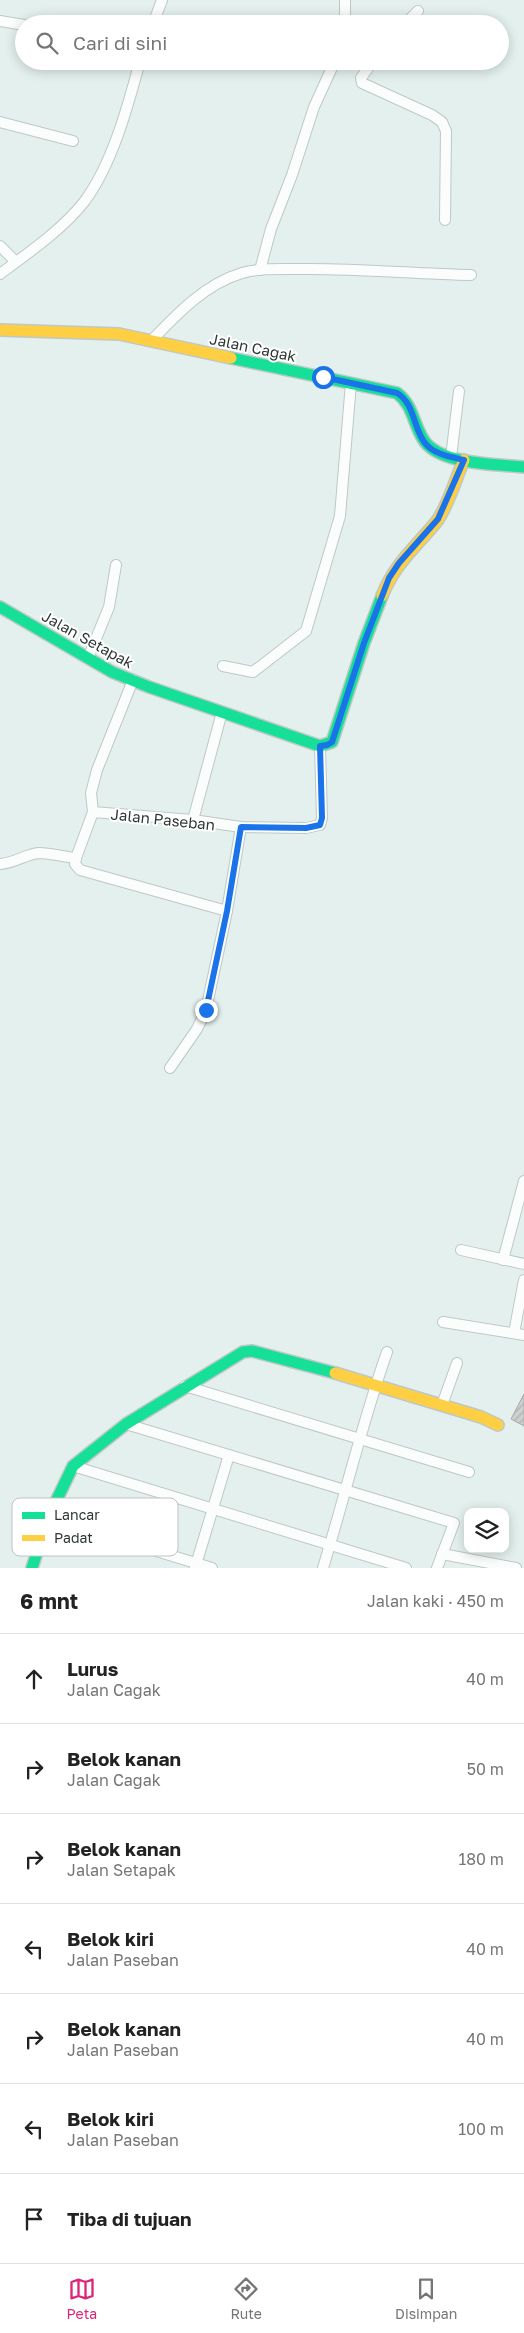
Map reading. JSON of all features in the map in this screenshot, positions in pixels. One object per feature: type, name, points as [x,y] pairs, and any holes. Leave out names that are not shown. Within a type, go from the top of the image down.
[{"type":"street","points":[[156,15],[162,0]]},
{"type":"street","points":[[345,0],[346,15]]},
{"type":"street","points":[[414,15],[418,11]]},
{"type":"street","points":[[0,21],[15,24]]},
{"type":"street","points":[[0,274],[63,224],[84,202],[109,157],[138,70]]},
{"type":"street","points":[[260,270],[271,229],[292,175],[314,108],[331,70]]},
{"type":"street","points":[[367,70],[361,78],[362,83],[432,115],[442,122],[446,131],[445,220]]},
{"type":"street","points":[[0,122],[73,141]]},
{"type":"street","points":[[0,246],[16,262]]},
{"type":"street","points":[[151,341],[182,309],[213,286],[242,273],[260,270],[327,268],[471,275]]},
{"type":"street","name":"Jalan Cagak","points":[[0,330],[119,334],[401,395],[410,408],[423,441],[430,448],[464,460],[524,467]]},
{"type":"street","points":[[223,666],[253,672],[306,631],[340,516],[351,383]]},
{"type":"street","points":[[451,457],[459,391]]},
{"type":"street","points":[[320,746],[332,742],[364,643],[389,578],[399,563],[438,519],[464,460]]},
{"type":"street","points":[[88,658],[109,607],[116,565]]},
{"type":"street","name":"Jalan Setapak","points":[[0,607],[112,672],[320,746]]},
{"type":"street","points":[[93,812],[91,793],[97,770],[133,680]]},
{"type":"street","points":[[193,820],[222,712]]},
{"type":"street","name":"Jalan Paseban","points":[[76,858],[93,812],[193,820],[241,827],[306,828],[320,825],[322,818],[320,746]]},
{"type":"street","points":[[170,1068],[197,1029],[206,1010],[227,911],[241,827]]},
{"type":"street","points":[[0,864],[12,863],[26,856],[39,853],[76,858],[75,864],[80,870],[227,911]]},
{"type":"street","points":[[503,1260],[524,1181]]},
{"type":"street","points":[[461,1250],[524,1264]]},
{"type":"street","points":[[443,1322],[519,1334],[524,1280]]},
{"type":"street","points":[[58,1498],[73,1466],[126,1424],[243,1352],[252,1351],[376,1384],[498,1425]]},
{"type":"street","points":[[322,1568],[346,1490],[359,1437],[387,1352]]},
{"type":"street","points":[[442,1405],[457,1363]]},
{"type":"street","points":[[185,1386],[359,1437],[469,1472]]},
{"type":"street","points":[[126,1424],[454,1523],[437,1568]]},
{"type":"street","points":[[195,1566],[229,1455]]},
{"type":"street","points":[[73,1466],[174,1498]]},
{"type":"street","points":[[178,1499],[406,1568]]},
{"type":"street","points":[[442,1554],[516,1568]]},
{"type":"street","points":[[32,1568],[36,1556]]},
{"type":"street","points":[[164,1556],[195,1566],[212,1568]]},
{"type":"building","points":[[524,1394],[524,1426],[511,1419]]},
{"type":"traffic: fast","points":[[231,358],[397,393],[410,409],[423,439],[431,448],[441,454],[469,462],[524,467]]},
{"type":"traffic: fast","points":[[0,607],[112,672],[149,687],[320,746],[332,742],[364,643],[382,596]]},
{"type":"traffic: fast","points":[[58,1498],[73,1466],[126,1424],[243,1352],[252,1351],[335,1373]]},
{"type":"traffic: fast","points":[[32,1568],[36,1556]]},
{"type":"traffic: slow","points":[[0,330],[119,334],[231,358]]},
{"type":"traffic: slow","points":[[382,596],[387,584],[406,556],[441,515],[464,460]]},
{"type":"traffic: slow","points":[[335,1373],[481,1417],[498,1425]]},
{"type":"route","points":[[206,1010],[227,911],[241,827],[306,828],[320,825],[322,818],[320,746],[332,742],[364,643],[389,578],[399,563],[428,533],[438,519],[446,506],[464,460],[442,454],[430,448],[423,441],[410,408],[401,395],[323,377]]}]
